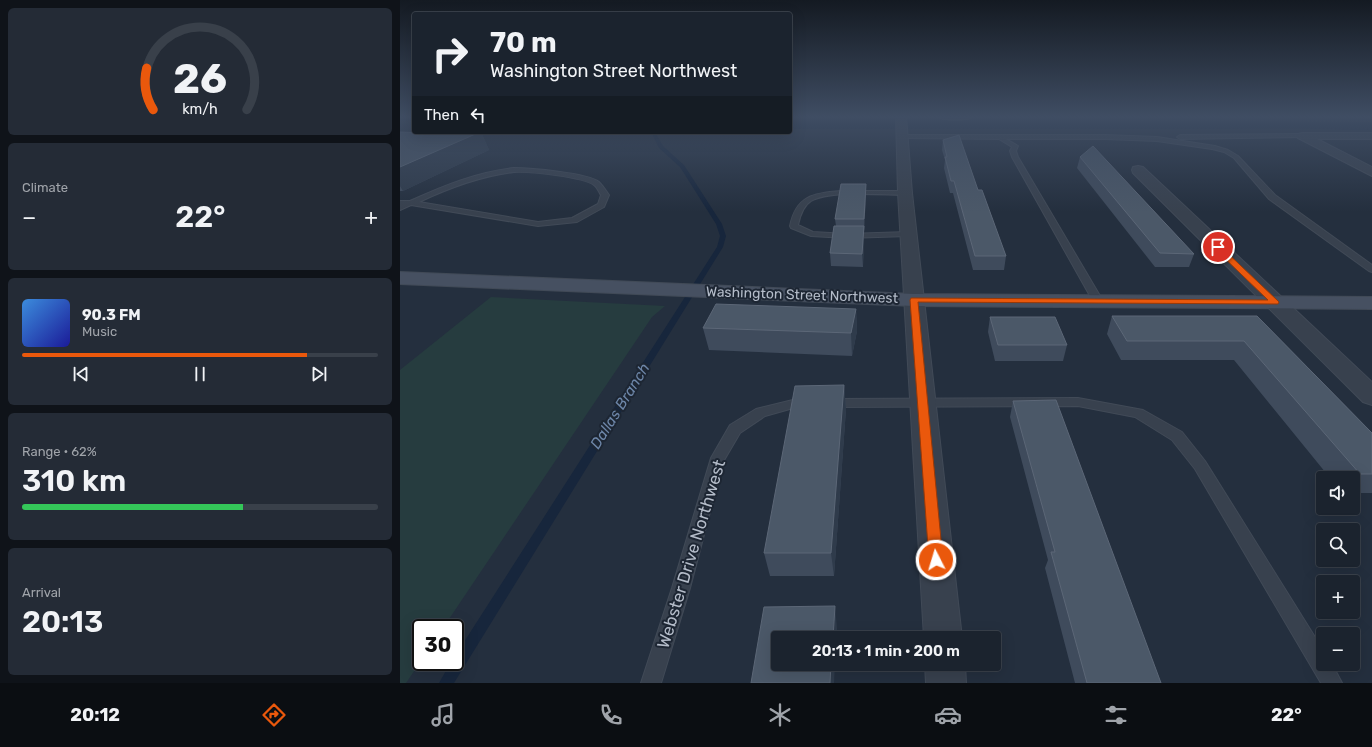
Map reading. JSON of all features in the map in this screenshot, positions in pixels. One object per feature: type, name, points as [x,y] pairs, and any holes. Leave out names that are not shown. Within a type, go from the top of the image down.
[{"type":"main road","name":"Washington Street Northwest","points":[[400,278],[914,300],[1372,303]]},
{"type":"street","points":[[902,148],[941,631]]},
{"type":"street","points":[[1325,148],[1372,172]]},
{"type":"street","points":[[1138,170],[1372,396]]},
{"type":"street","points":[[945,671],[946,683]]},
{"type":"lane","points":[[1017,148],[1013,151],[1015,157],[1098,301]]},
{"type":"lane","points":[[1217,148],[1226,151],[1236,158],[1272,198],[1372,269]]},
{"type":"lane","points":[[400,203],[410,203],[538,224],[574,220],[601,205],[605,195],[597,183],[584,179],[530,170],[512,170],[494,173],[461,182],[410,203],[400,208]]},
{"type":"lane","points":[[905,193],[844,193],[810,198],[801,206],[796,215],[794,226],[811,234],[847,236],[908,234]]},
{"type":"lane","name":"Webster Drive Northwest","points":[[651,683],[681,588],[716,462],[735,429],[761,412],[797,403],[923,404],[1078,402],[1138,412],[1177,436],[1200,465],[1332,683]]},
{"type":"green space","points":[[491,297],[665,306],[652,317],[449,619],[412,619],[412,671],[414,671],[406,683],[400,683],[400,370]]},
{"type":"building","points":[[400,148],[444,148],[400,167]]},
{"type":"building","points":[[945,148],[963,148],[978,190],[982,190],[1006,256],[975,256],[954,181],[951,181],[945,157],[947,157]]},
{"type":"building","points":[[1091,148],[1095,148],[1194,254],[1160,253],[1080,157]]},
{"type":"building","points":[[841,184],[866,184],[864,219],[835,219]]},
{"type":"building","points":[[834,226],[864,226],[862,254],[830,253]]},
{"type":"building","points":[[716,304],[856,309],[851,333],[703,328]]},
{"type":"building","points":[[1112,316],[1257,316],[1372,433],[1372,474],[1360,474],[1360,471],[1357,471],[1244,341],[1127,341]]},
{"type":"building","points":[[990,317],[1055,317],[1067,345],[998,345]]},
{"type":"building","points":[[844,385],[831,553],[764,553],[795,386]]},
{"type":"building","points":[[1056,400],[1161,683],[1087,683],[1051,552],[1055,552],[1013,401]]},
{"type":"building","points":[[835,606],[833,631],[771,631],[771,671],[831,671],[830,683],[751,683],[764,607]]},
{"type":"waterway","name":"Dallas Branch","points":[[446,683],[720,247],[723,236],[719,224],[682,166],[662,148]]},
{"type":"route","points":[[936,560],[914,300],[1275,302],[1218,247]]}]
